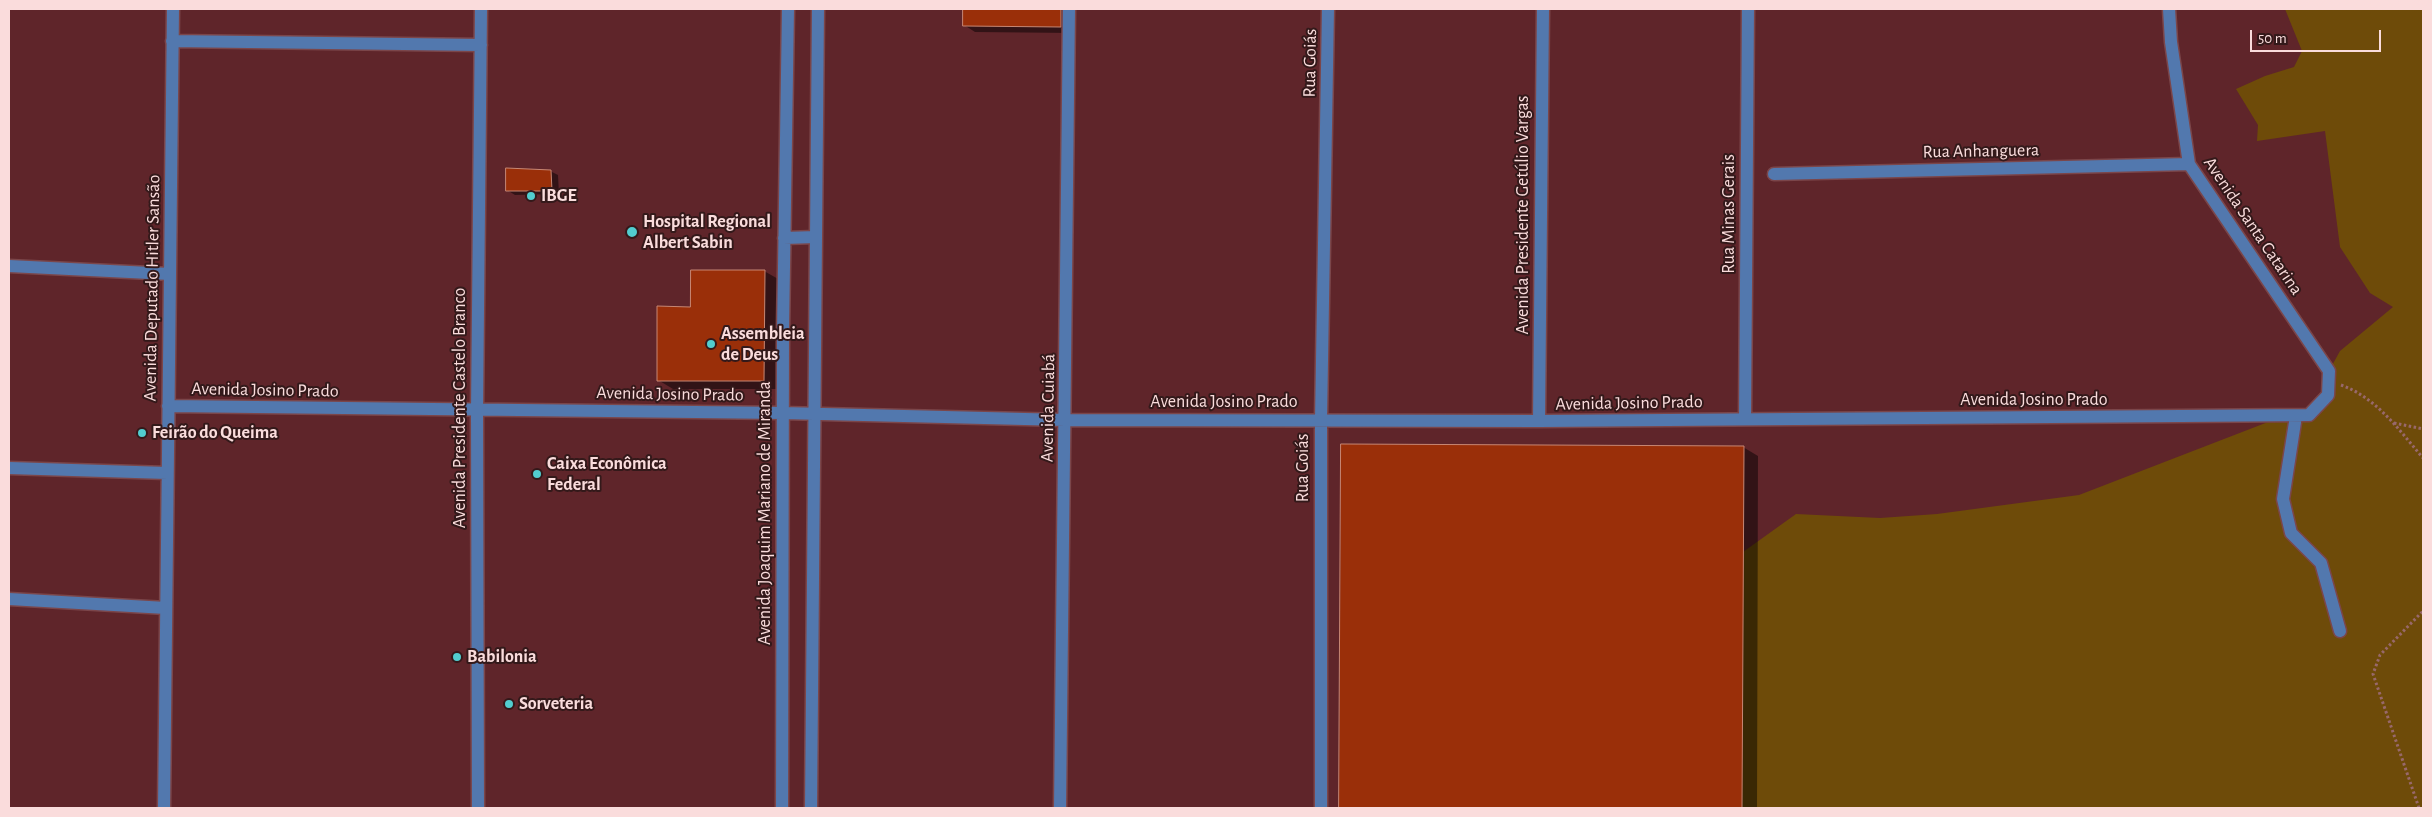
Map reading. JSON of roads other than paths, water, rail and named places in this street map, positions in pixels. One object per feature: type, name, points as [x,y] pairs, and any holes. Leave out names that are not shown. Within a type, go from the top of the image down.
[{"type":"street","name":"Avenida Deputado Hitler Sansão","points":[[164,808],[173,9]]},
{"type":"street","name":"Avenida Presidente Castelo Branco","points":[[478,808],[477,410],[481,9]]},
{"type":"street","name":"Avenida Joaquim Mariano de Miranda","points":[[782,808],[784,238],[788,9]]},
{"type":"street","points":[[811,808],[818,9]]},
{"type":"street","name":"Avenida Cuiabá","points":[[1060,808],[1069,9]]},
{"type":"street","name":"Rua Goiás","points":[[1321,808],[1321,419],[1328,9]]},
{"type":"street","name":"Avenida Presidente Getúlio Vargas","points":[[1539,421],[1543,9]]},
{"type":"street","name":"Rua Minas Gerais","points":[[1745,419],[1748,9]]},
{"type":"street","name":"Avenida Santa Catarina","points":[[2169,9],[2171,42],[2189,164],[2329,371],[2328,396],[2309,415],[2296,416]]},
{"type":"street","points":[[172,41],[481,45]]},
{"type":"street","name":"Rua Anhanguera","points":[[1774,174],[2189,164]]},
{"type":"street","points":[[784,238],[816,237]]},
{"type":"street","points":[[9,266],[170,274]]},
{"type":"street","name":"Avenida Josino Prado","points":[[168,406],[783,413],[1065,420],[1321,419],[1539,421],[2296,416]]},
{"type":"street","points":[[2296,416],[2283,499],[2291,533],[2321,563],[2340,631]]},
{"type":"street","points":[[9,468],[167,473]]},
{"type":"street","points":[[9,599],[166,608]]},
{"type":"place","name":"IBGE","points":[[531,196]]},
{"type":"place","name":"Hospital Regional Albert Sabin","points":[[632,232]]},
{"type":"place","name":"Assembleia de Deus","points":[[711,344]]},
{"type":"place","name":"Feirão do Queima","points":[[142,433]]},
{"type":"place","name":"Caixa Econômica Federal","points":[[537,474]]},
{"type":"place","name":"Babilonia","points":[[457,657]]},
{"type":"place","name":"Sorveteria","points":[[509,704]]}]
